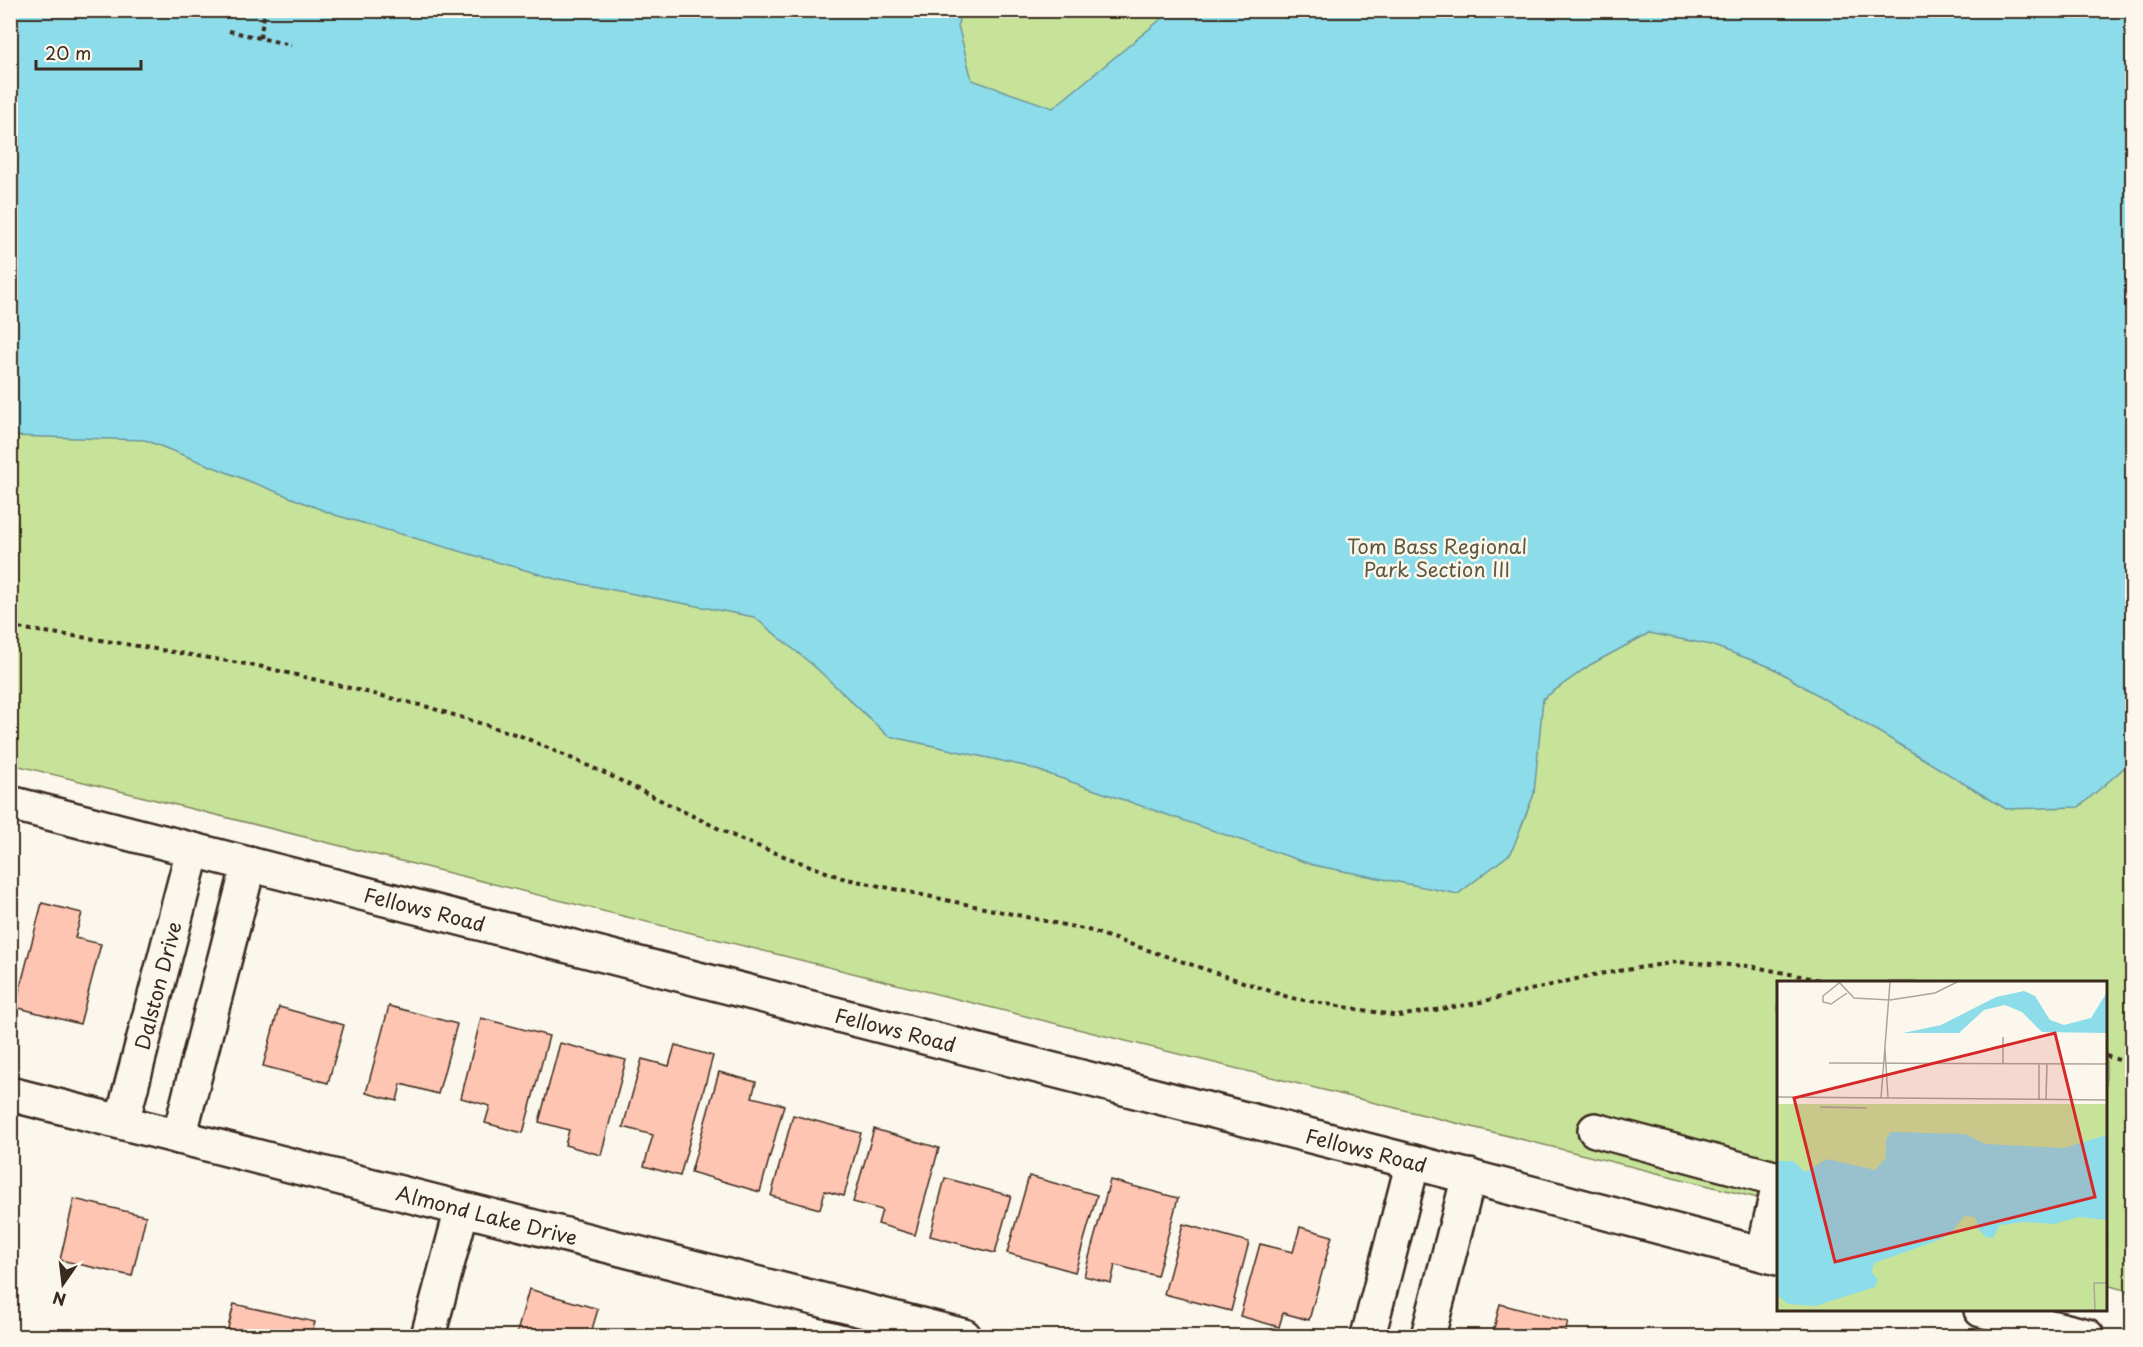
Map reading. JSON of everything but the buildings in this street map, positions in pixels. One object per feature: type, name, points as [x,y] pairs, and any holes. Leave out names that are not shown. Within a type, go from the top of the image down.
[{"type":"street","name":"Fellows Road","points":[[10,803],[1469,1176],[1771,1256]]},
{"type":"street","name":"Dalston Drive","points":[[122,1122],[193,850]]},
{"type":"street","points":[[179,1137],[249,864]]},
{"type":"street","name":"Almond Lake Drive","points":[[10,1094],[963,1336]]},
{"type":"street","points":[[1595,1130],[1777,1178]]},
{"type":"street","points":[[1368,1336],[1413,1162]]},
{"type":"street","points":[[1428,1336],[1469,1176]]},
{"type":"street","points":[[1771,1256],[1777,1205]]},
{"type":"street","points":[[428,1336],[462,1209]]},
{"type":"street","points":[[1985,1311],[2086,1336]]},
{"type":"path","points":[[260,38],[265,10]]},
{"type":"path","points":[[229,31],[291,45]]},
{"type":"path","points":[[10,627],[263,667],[428,707],[521,735],[744,841],[842,878],[1088,930],[1291,998],[1398,1016],[1472,1004],[1593,975],[1677,962],[1750,966],[1825,981]]},
{"type":"path","points":[[2107,1056],[2133,1064]]},
{"type":"green space","name":"Tom Bass Regional Park Section III","points":[[11,11],[2132,11],[2132,1292],[2107,1285],[2107,981],[1777,981],[1777,1203],[11,764]]},
{"type":"water","name":"Tom Bass Regional Park Section III","points":[[11,10],[960,11],[958,25],[972,80],[1053,108],[1171,11],[2132,11],[2132,761],[2079,807],[2006,809],[1773,668],[1711,645],[1649,633],[1590,665],[1543,699],[1534,794],[1511,853],[1458,894],[1313,865],[1025,766],[888,736],[814,666],[754,617],[556,579],[335,515],[145,440],[11,436]]}]
